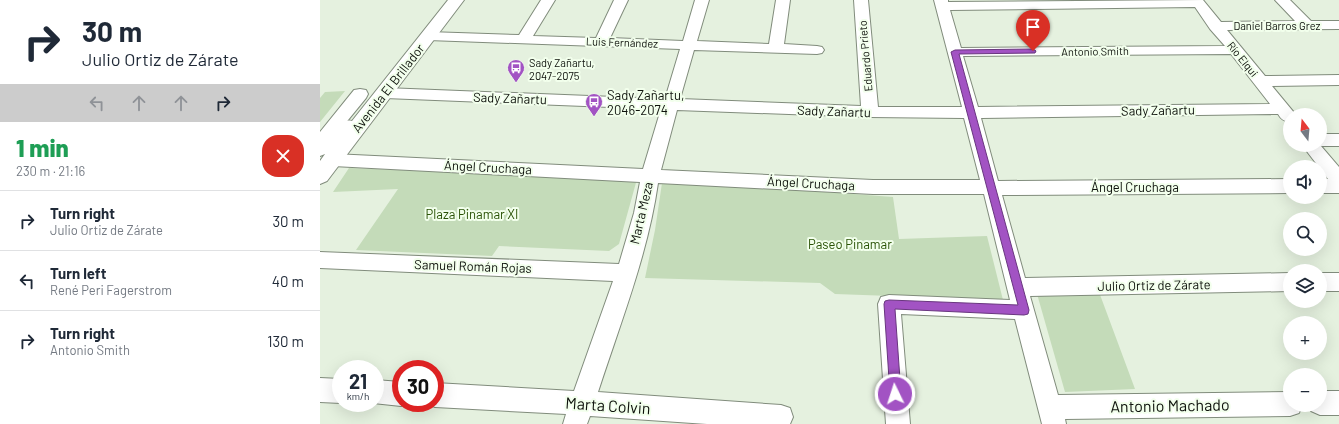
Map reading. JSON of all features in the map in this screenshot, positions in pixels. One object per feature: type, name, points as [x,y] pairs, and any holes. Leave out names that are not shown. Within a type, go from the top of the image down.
[{"type":"street","name":"Avenida El Brillador","points":[[320,176],[327,155],[363,120],[381,99],[456,0]]},
{"type":"street","points":[[524,39],[548,0]]},
{"type":"street","points":[[601,42],[621,0]]},
{"type":"street","name":"Marta Meza","points":[[578,413],[626,273],[644,213],[650,174],[702,0]]},
{"type":"street","points":[[776,48],[783,0]]},
{"type":"street","name":"Eduardo Prieto","points":[[861,0],[870,112]]},
{"type":"street","points":[[1282,0],[1307,25]]},
{"type":"street","points":[[1052,415],[942,3],[1197,1]]},
{"type":"street","name":"Río Elqui","points":[[1197,1],[1215,26],[1283,110]]},
{"type":"street","name":"Daniel Barros Grez","points":[[1215,26],[1339,25]]},
{"type":"street","name":"Luis Fernández","points":[[428,36],[817,50]]},
{"type":"street","name":"Antonio Smith","points":[[955,52],[1235,50]]},
{"type":"street","points":[[1260,81],[1339,80]]},
{"type":"street","name":"Avenida El Brillador","points":[[320,143],[360,94]]},
{"type":"street","name":"Sady Zañartu","points":[[381,99],[670,104],[870,112],[1283,114]]},
{"type":"street","points":[[1327,140],[1339,140]]},
{"type":"street","points":[[1317,152],[1339,180]]},
{"type":"street","name":"Ángel Cruchaga","points":[[327,155],[859,186],[970,186],[991,188],[1283,186]]},
{"type":"street","points":[[1327,186],[1339,186]]},
{"type":"street","name":"Samuel Román Rojas","points":[[320,260],[626,273]]},
{"type":"street","name":"Julio Ortiz de Zárate","points":[[1018,287],[1283,282]]},
{"type":"street","points":[[1327,282],[1339,282]]},
{"type":"street","points":[[898,424],[889,304],[1024,310]]},
{"type":"street","points":[[320,390],[332,391]]},
{"type":"street","name":"Marta Colvin","points":[[444,396],[578,413],[781,417]]},
{"type":"street","points":[[1327,403],[1339,403]]},
{"type":"street","name":"Antonio Machado","points":[[1052,415],[1283,404]]},
{"type":"green space","points":[[345,91],[320,122],[320,98],[325,92]]},
{"type":"green space","name":"Plaza Pinamar XI","points":[[349,168],[637,179],[619,244],[609,251],[499,246],[492,256],[356,250],[398,189],[333,192]]},
{"type":"green space","name":"Paseo Pinamar","points":[[662,183],[746,186],[893,197],[899,239],[987,236],[1003,300],[835,294],[820,283],[645,278],[655,230]]},
{"type":"green space","points":[[1099,292],[1135,389],[1065,392],[1037,294]]},
{"type":"place","name":"Sady Zañartu, 2047-2075","points":[[516,83]]},
{"type":"place","name":"Sady Zañartu, 2046-2074","points":[[594,117]]},
{"type":"route","points":[[895,394],[889,304],[1024,310],[955,52],[1033,51]]}]
